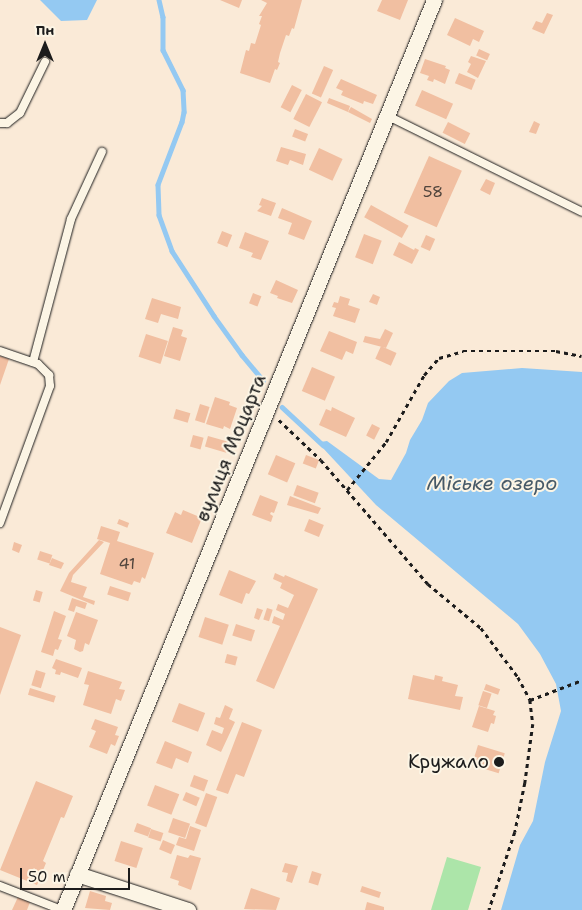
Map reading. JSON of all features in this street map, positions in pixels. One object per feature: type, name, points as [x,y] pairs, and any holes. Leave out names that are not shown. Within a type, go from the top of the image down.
[{"type":"street","name":"вулиця Моцарта","points":[[62,910],[434,0]]},
{"type":"street","points":[[78,874],[188,910]]},
{"type":"lane","points":[[0,123],[7,123],[20,113],[45,62]]},
{"type":"lane","points":[[388,116],[582,212]]},
{"type":"lane","points":[[33,362],[71,219],[102,152]]},
{"type":"lane","points":[[0,351],[33,362],[46,371],[50,386],[0,523]]},
{"type":"lane","points":[[0,886],[62,910]]},
{"type":"path","points":[[347,490],[386,442],[424,376],[439,358],[463,351],[556,352],[582,356]]},
{"type":"path","points":[[268,410],[304,443],[428,584],[481,628],[518,677],[530,700],[533,724],[517,822],[489,910]]},
{"type":"path","points":[[530,700],[582,680]]},
{"type":"green space","points":[[447,857],[481,867],[468,910],[431,910]]},
{"type":"water","points":[[40,0],[97,0],[87,20],[61,21]]},
{"type":"water","name":"Міське озеро","points":[[522,368],[582,372],[582,910],[501,910],[520,845],[533,821],[545,762],[561,711],[556,684],[540,654],[518,624],[376,505],[322,447],[320,442],[327,441],[379,479],[391,480],[422,420],[428,403],[449,381],[462,373]]},
{"type":"building","points":[[220,0],[242,0],[239,8]]},
{"type":"building","points":[[261,0],[302,0],[294,29],[292,28],[289,36],[286,35],[278,62],[280,63],[277,70],[275,69],[270,83],[240,73],[246,50],[249,51],[251,43],[255,44],[261,25],[259,24],[262,16],[259,16],[267,3]]},
{"type":"building","points":[[382,0],[408,0],[400,20],[377,11]]},
{"type":"building","points":[[547,13],[553,15],[544,34],[532,29],[536,21],[542,23]]},
{"type":"building","points":[[455,18],[484,31],[479,42],[473,39],[470,46],[447,35]]},
{"type":"building","points":[[479,49],[490,54],[487,60],[476,55]]},
{"type":"building","points":[[471,56],[486,61],[478,78],[467,72],[471,64],[468,62]]},
{"type":"building","points":[[425,59],[446,66],[445,68],[450,70],[445,84],[434,79],[433,82],[427,80],[429,76],[420,73]]},
{"type":"building","points":[[324,66],[333,70],[321,97],[312,93]]},
{"type":"building","points":[[459,73],[476,80],[472,90],[455,83]]},
{"type":"building","points":[[341,79],[377,95],[373,104],[364,101],[363,104],[341,95],[343,91],[336,88]]},
{"type":"building","points":[[292,85],[302,90],[290,112],[281,107]]},
{"type":"building","points":[[422,90],[453,104],[446,119],[415,106]]},
{"type":"building","points":[[306,94],[322,102],[309,127],[293,119]]},
{"type":"building","points":[[329,98],[350,106],[348,112],[327,103]]},
{"type":"building","points":[[351,107],[372,119],[370,123],[348,112]]},
{"type":"building","points":[[534,121],[540,124],[536,134],[529,132]]},
{"type":"building","points":[[448,122],[470,133],[465,144],[443,133]]},
{"type":"building","points":[[295,129],[308,134],[305,141],[292,136]]},
{"type":"building","points":[[281,147],[306,154],[303,165],[290,160],[288,165],[276,161]]},
{"type":"building","points":[[319,148],[343,159],[332,181],[309,170]]},
{"type":"building","points":[[429,156],[462,171],[437,227],[404,213]]},
{"type":"building","points":[[486,179],[495,183],[490,195],[480,190]]},
{"type":"building","points":[[262,198],[276,203],[271,216],[257,211],[262,206],[259,205]]},
{"type":"building","points":[[371,205],[409,226],[402,238],[364,217]]},
{"type":"building","points":[[282,208],[312,221],[304,240],[288,234],[292,223],[278,218]]},
{"type":"building","points":[[222,231],[232,235],[227,247],[217,243]]},
{"type":"building","points":[[245,232],[269,241],[261,260],[251,257],[253,253],[239,248]]},
{"type":"building","points":[[364,234],[382,241],[373,264],[355,257]]},
{"type":"building","points":[[426,235],[435,239],[430,251],[421,247]]},
{"type":"building","points":[[399,242],[414,250],[415,248],[419,250],[412,264],[393,255]]},
{"type":"building","points":[[276,280],[298,290],[292,303],[277,298],[278,296],[270,293]]},
{"type":"building","points":[[253,293],[261,296],[257,306],[249,303]]},
{"type":"building","points":[[373,294],[380,297],[377,305],[369,302]]},
{"type":"building","points":[[340,296],[350,299],[348,305],[360,309],[355,323],[333,316],[336,308],[332,307],[334,302],[338,303]]},
{"type":"building","points":[[152,298],[181,307],[178,319],[161,314],[158,323],[145,319]]},
{"type":"building","points":[[173,327],[183,330],[181,336],[187,338],[180,361],[164,356]]},
{"type":"building","points":[[385,329],[393,333],[386,348],[363,342],[365,336],[380,339]]},
{"type":"building","points":[[329,331],[357,342],[353,354],[346,351],[342,360],[320,351]]},
{"type":"building","points":[[146,334],[168,341],[160,364],[139,357]]},
{"type":"building","points":[[381,346],[397,353],[391,366],[375,359]]},
{"type":"building","points":[[0,356],[9,359],[0,385]]},
{"type":"building","points":[[312,367],[335,377],[325,401],[302,391]]},
{"type":"building","points":[[215,397],[230,402],[229,405],[237,408],[230,429],[224,426],[223,429],[206,424]]},
{"type":"building","points":[[200,404],[210,407],[205,423],[195,420]]},
{"type":"building","points":[[332,407],[355,418],[346,437],[319,425],[326,409],[331,411]]},
{"type":"building","points":[[176,409],[190,413],[188,423],[173,419]]},
{"type":"building","points":[[372,424],[380,428],[374,440],[366,436]]},
{"type":"building","points":[[193,435],[204,438],[201,449],[190,447]]},
{"type":"building","points":[[208,436],[229,442],[226,453],[205,447]]},
{"type":"building","points":[[276,455],[295,463],[287,483],[268,474]]},
{"type":"building","points":[[306,455],[319,460],[316,468],[303,463]]},
{"type":"building","points":[[297,485],[319,493],[315,503],[293,495]]},
{"type":"building","points":[[260,495],[278,502],[274,513],[271,512],[270,514],[273,516],[271,522],[252,515]]},
{"type":"building","points":[[290,496],[321,508],[318,514],[287,505]]},
{"type":"building","points":[[183,510],[202,518],[192,543],[166,533],[175,512],[181,515]]},
{"type":"building","points":[[119,519],[129,523],[127,528],[117,524]]},
{"type":"building","points":[[309,519],[324,525],[319,537],[304,531]]},
{"type":"building","points":[[101,526],[120,532],[117,541],[154,553],[145,579],[142,577],[140,583],[134,581],[132,585],[100,574],[110,543],[97,539]]},
{"type":"building","points":[[99,540],[104,542],[73,575],[71,582],[87,587],[83,597],[95,601],[94,605],[60,591],[69,573]]},
{"type":"building","points":[[14,542],[22,545],[19,553],[12,550]]},
{"type":"building","points":[[40,551],[52,555],[50,564],[37,560]]},
{"type":"building","points":[[52,558],[64,563],[61,569],[49,565]]},
{"type":"building","points":[[229,570],[256,581],[249,594],[246,593],[242,604],[219,595]]},
{"type":"building","points":[[275,573],[284,577],[285,575],[318,589],[274,689],[256,681],[280,626],[272,623],[274,616],[283,620],[285,614],[276,610],[278,604],[288,608],[294,595],[280,588],[282,583],[273,579]]},
{"type":"building","points":[[110,586],[131,593],[128,601],[107,595]]},
{"type":"building","points":[[36,590],[43,592],[40,603],[33,601]]},
{"type":"building","points":[[72,598],[87,603],[85,609],[76,606],[74,612],[68,610]]},
{"type":"building","points":[[257,608],[263,610],[259,620],[254,618]]},
{"type":"building","points":[[267,608],[273,610],[269,621],[263,619]]},
{"type":"building","points":[[54,611],[66,616],[58,639],[62,640],[58,650],[55,649],[53,656],[41,652]]},
{"type":"building","points":[[76,612],[98,620],[89,645],[85,643],[83,651],[80,652],[74,649],[76,640],[67,636]]},
{"type":"building","points":[[205,617],[229,625],[222,645],[199,637]]},
{"type":"building","points":[[236,624],[255,630],[251,642],[232,635]]},
{"type":"building","points":[[0,627],[21,635],[0,695]]},
{"type":"building","points":[[227,654],[238,657],[235,666],[225,663]]},
{"type":"building","points":[[56,659],[82,668],[78,678],[61,672],[60,675],[55,674],[56,670],[52,668]]},
{"type":"building","points":[[36,670],[46,673],[41,688],[31,685]]},
{"type":"building","points":[[88,671],[122,682],[119,689],[125,690],[121,701],[116,699],[111,714],[83,705],[89,685],[84,684]]},
{"type":"building","points":[[413,675],[434,680],[435,675],[443,677],[442,681],[458,685],[455,696],[463,697],[460,710],[408,699]]},
{"type":"building","points":[[486,684],[500,689],[498,695],[484,690]]},
{"type":"building","points":[[30,688],[56,696],[54,703],[28,695]]},
{"type":"building","points":[[483,691],[492,694],[487,708],[478,705]]},
{"type":"building","points":[[179,703],[205,713],[198,732],[172,722]]},
{"type":"building","points":[[225,705],[233,709],[229,719],[235,722],[221,752],[206,745],[212,730],[222,734],[224,728],[214,724],[216,717],[220,718]]},
{"type":"building","points":[[479,706],[495,711],[493,715],[496,716],[494,724],[491,723],[488,732],[472,727]]},
{"type":"building","points":[[95,719],[118,727],[115,735],[119,736],[115,746],[111,744],[107,754],[89,747],[96,731],[91,729]]},
{"type":"building","points":[[242,722],[262,730],[244,777],[236,774],[228,794],[216,790]]},
{"type":"building","points":[[165,741],[192,752],[188,763],[176,758],[172,769],[156,763]]},
{"type":"building","points":[[478,745],[505,753],[499,773],[472,765]]},
{"type":"building","points":[[194,775],[208,780],[204,791],[190,786]]},
{"type":"building","points":[[36,781],[73,796],[64,818],[61,817],[43,861],[46,863],[37,885],[0,870]]},
{"type":"building","points":[[155,785],[179,794],[171,815],[147,806]]},
{"type":"building","points":[[186,792],[200,798],[196,806],[182,800]]},
{"type":"building","points":[[206,793],[217,797],[206,827],[195,823]]},
{"type":"building","points":[[173,818],[190,824],[185,838],[168,832]]},
{"type":"building","points":[[137,823],[151,828],[148,837],[134,831]]},
{"type":"building","points":[[190,826],[201,830],[194,851],[176,845],[179,837],[186,839]]},
{"type":"building","points":[[151,829],[163,833],[161,842],[148,838]]},
{"type":"building","points":[[163,840],[175,845],[171,854],[159,849]]},
{"type":"building","points":[[121,841],[143,848],[136,868],[115,861]]},
{"type":"building","points":[[177,855],[188,858],[190,855],[201,858],[191,890],[178,885],[179,881],[170,878]]},
{"type":"building","points":[[285,863],[298,866],[292,883],[286,881],[288,873],[282,872]]},
{"type":"building","points":[[312,871],[322,874],[318,885],[308,882]]},
{"type":"building","points":[[362,886],[381,892],[379,898],[360,892]]},
{"type":"building","points":[[251,888],[280,898],[276,910],[244,909]]},
{"type":"building","points":[[90,891],[106,896],[105,901],[112,903],[110,910],[85,908]]},
{"type":"building","points":[[18,897],[30,902],[27,910],[12,910]]},
{"type":"building","points":[[367,902],[384,907],[384,910],[365,910]]},
{"type":"waterway","points":[[159,0],[163,17],[163,50],[183,90],[184,112],[158,185],[159,215],[172,251],[214,316],[263,380]]},
{"type":"waterway","points":[[282,407],[323,445]]},
{"type":"place","name":"Кружало","points":[[499,762]]}]
